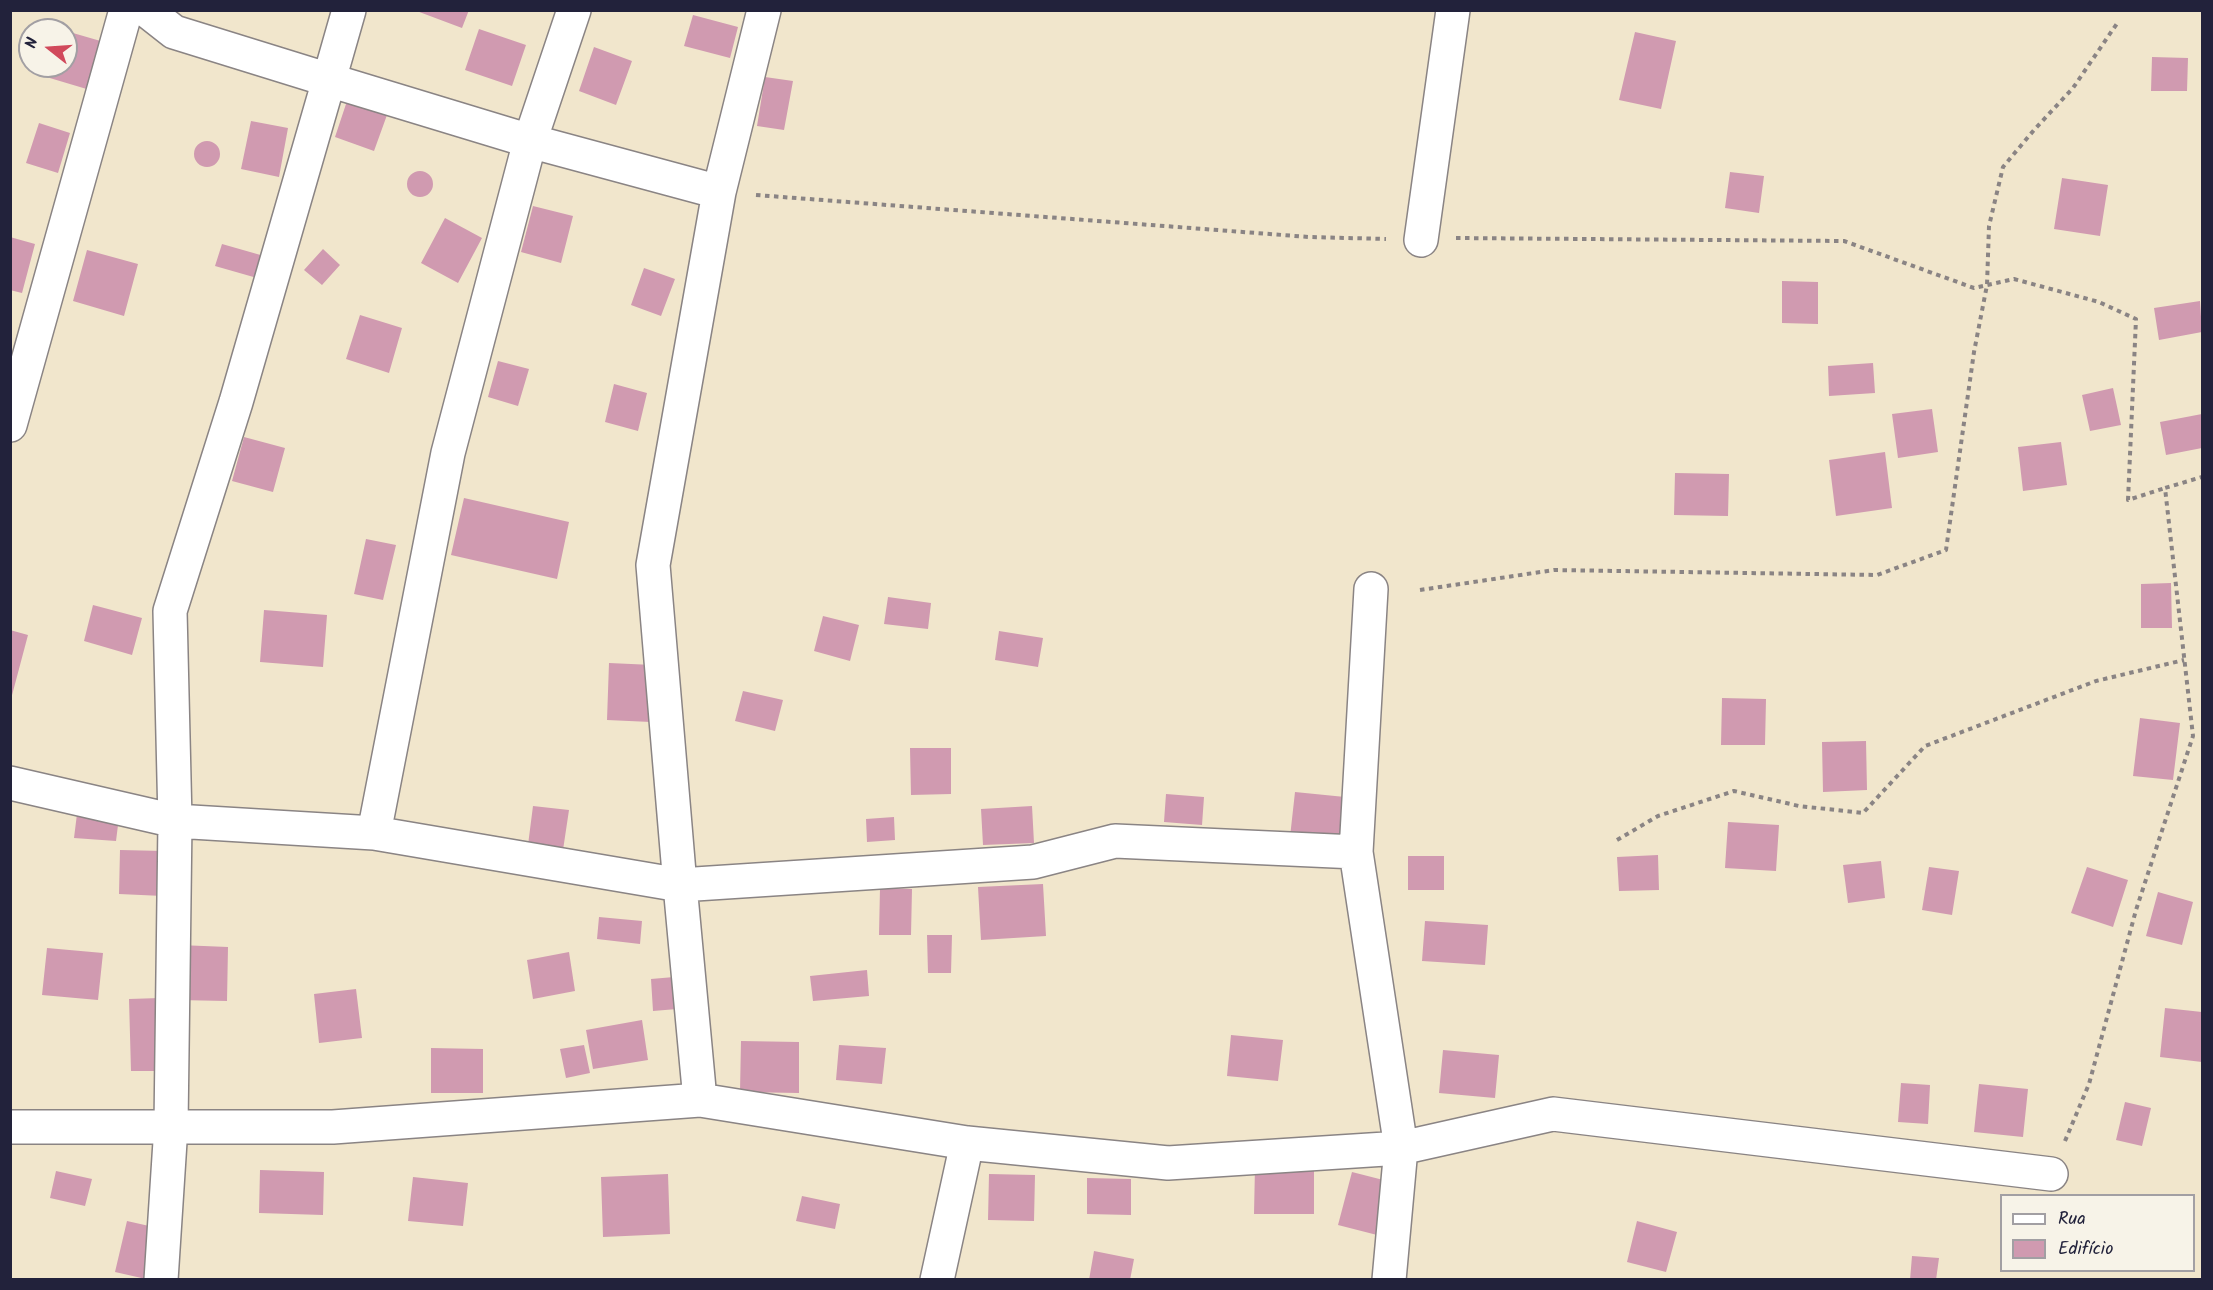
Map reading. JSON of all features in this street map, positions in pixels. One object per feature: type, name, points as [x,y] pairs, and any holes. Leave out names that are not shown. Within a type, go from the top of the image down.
[{"type":"street","points":[[10,425],[126,10]]},
{"type":"street","points":[[146,10],[174,32],[531,141],[719,192]]},
{"type":"street","points":[[161,1280],[171,1126],[175,821],[170,611],[236,402],[349,10]]},
{"type":"street","points":[[374,833],[448,453],[531,141],[574,10]]},
{"type":"street","points":[[700,1100],[653,565],[719,192],[764,10]]},
{"type":"street","points":[[1421,240],[1453,10]]},
{"type":"street","points":[[1371,589],[1356,852],[1401,1148],[1389,1280]]},
{"type":"street","points":[[10,783],[175,821],[374,833],[680,885],[1032,862],[1115,841],[1356,852]]},
{"type":"street","points":[[10,1127],[333,1127],[700,1100],[967,1143],[1168,1163],[1401,1148],[1553,1114],[2051,1174]]},
{"type":"street","points":[[937,1280],[967,1143]]},
{"type":"path","points":[[1420,590],[1554,570],[1877,575],[1946,550],[1974,352],[1987,285],[1989,226],[2003,166],[2073,88],[2118,22]]},
{"type":"path","points":[[719,192],[1298,236],[1421,240],[1479,237],[1844,241],[1974,288],[2014,279],[2100,302],[2136,319],[2128,500],[2202,477]]},
{"type":"path","points":[[2051,1174],[2089,1084],[2136,910],[2193,736],[2166,488]]},
{"type":"path","points":[[1617,840],[1658,816],[1734,791],[1798,806],[1863,813],[1925,746],[2096,681],[2184,660]]},
{"type":"building","points":[[414,10],[469,10],[462,28]]},
{"type":"building","points":[[693,15],[738,27],[730,58],[684,46]]},
{"type":"building","points":[[479,29],[526,45],[512,86],[465,70]]},
{"type":"building","points":[[1635,32],[1676,41],[1661,109],[1619,100]]},
{"type":"building","points":[[78,34],[104,42],[90,90],[50,78],[78,78]]},
{"type":"building","points":[[594,47],[632,61],[616,105],[579,91]]},
{"type":"building","points":[[2152,57],[2188,58],[2187,91],[2151,91]]},
{"type":"building","points":[[765,77],[793,81],[784,130],[757,126]]},
{"type":"building","points":[[347,101],[387,115],[374,151],[335,137]]},
{"type":"building","points":[[251,121],[288,128],[279,177],[241,169]]},
{"type":"building","points":[[39,123],[70,133],[58,173],[26,163]]},
{"type":"building","points":[[207,141],[216,145],[220,154],[216,163],[207,167],[198,163],[194,154],[198,145]]},
{"type":"building","points":[[420,171],[429,175],[433,184],[429,193],[420,197],[411,193],[407,184],[411,175]]},
{"type":"building","points":[[1730,172],[1764,176],[1759,213],[1725,208]]},
{"type":"building","points":[[2062,178],[2108,185],[2100,236],[2054,229]]},
{"type":"building","points":[[533,206],[573,216],[561,263],[521,252]]},
{"type":"building","points":[[445,218],[482,238],[458,283],[421,263]]},
{"type":"building","points":[[10,237],[35,244],[22,293],[10,290]]},
{"type":"building","points":[[222,244],[271,258],[264,280],[215,266]]},
{"type":"building","points":[[323,249],[340,265],[322,285],[304,270]]},
{"type":"building","points":[[87,250],[138,264],[124,316],[73,301]]},
{"type":"building","points":[[644,268],[675,279],[661,316],[631,305]]},
{"type":"building","points":[[1782,281],[1818,282],[1818,324],[1782,323]]},
{"type":"building","points":[[2200,301],[2202,332],[2159,340],[2154,308]]},
{"type":"building","points":[[360,315],[402,328],[389,373],[346,359]]},
{"type":"building","points":[[498,361],[529,369],[518,406],[488,397]]},
{"type":"building","points":[[1873,363],[1875,393],[1829,396],[1828,366]]},
{"type":"building","points":[[614,384],[647,393],[638,431],[605,422]]},
{"type":"building","points":[[2113,388],[2121,425],[2090,431],[2082,395]]},
{"type":"building","points":[[1932,409],[1938,452],[1898,458],[1892,414]]},
{"type":"building","points":[[2202,414],[2202,448],[2166,455],[2160,422]]},
{"type":"building","points":[[244,437],[285,448],[273,492],[232,481]]},
{"type":"building","points":[[2061,442],[2067,485],[2023,491],[2018,447]]},
{"type":"building","points":[[1885,452],[1892,508],[1836,516],[1829,460]]},
{"type":"building","points":[[1675,473],[1729,474],[1728,516],[1674,515]]},
{"type":"building","points":[[464,498],[569,522],[557,579],[451,555]]},
{"type":"building","points":[[366,539],[396,545],[383,600],[354,594]]},
{"type":"building","points":[[2171,583],[2172,628],[2141,628],[2141,584]]},
{"type":"building","points":[[888,597],[931,603],[928,629],[884,624]]},
{"type":"building","points":[[93,605],[142,618],[132,655],[84,641]]},
{"type":"building","points":[[264,610],[327,615],[323,667],[260,662]]},
{"type":"building","points":[[823,616],[859,625],[850,661],[814,651]]},
{"type":"building","points":[[10,630],[28,635],[11,699],[10,699]]},
{"type":"building","points":[[999,631],[1043,638],[1038,667],[995,660]]},
{"type":"building","points":[[609,663],[653,665],[651,722],[607,720]]},
{"type":"building","points":[[743,691],[783,700],[775,731],[735,721]]},
{"type":"building","points":[[1722,698],[1766,699],[1765,745],[1721,745]]},
{"type":"building","points":[[2140,718],[2180,723],[2173,780],[2133,776]]},
{"type":"building","points":[[1866,741],[1867,790],[1823,792],[1822,742]]},
{"type":"building","points":[[910,748],[951,748],[951,794],[911,795]]},
{"type":"building","points":[[1295,792],[1345,797],[1340,842],[1290,837]]},
{"type":"building","points":[[1166,794],[1204,797],[1202,825],[1164,822]]},
{"type":"building","points":[[533,806],[569,810],[563,850],[528,845]]},
{"type":"building","points":[[1032,806],[1034,843],[983,845],[981,809]]},
{"type":"building","points":[[77,814],[119,817],[116,841],[74,838]]},
{"type":"building","points":[[894,817],[895,840],[867,842],[866,819]]},
{"type":"building","points":[[1728,822],[1779,825],[1776,871],[1725,868]]},
{"type":"building","points":[[120,850],[164,851],[163,896],[119,894]]},
{"type":"building","points":[[1658,855],[1659,890],[1619,891],[1617,857]]},
{"type":"building","points":[[1408,856],[1444,856],[1444,890],[1408,890]]},
{"type":"building","points":[[1881,861],[1885,898],[1848,903],[1843,865]]},
{"type":"building","points":[[1929,867],[1959,871],[1952,915],[1922,910]]},
{"type":"building","points":[[2087,867],[2128,880],[2113,927],[2071,913]]},
{"type":"building","points":[[1043,884],[1046,936],[981,940],[978,887]]},
{"type":"building","points":[[880,888],[912,889],[911,935],[879,935]]},
{"type":"building","points":[[2158,892],[2193,902],[2182,945],[2146,936]]},
{"type":"building","points":[[599,917],[642,921],[640,944],[597,939]]},
{"type":"building","points":[[1425,921],[1488,925],[1485,965],[1422,961]]},
{"type":"building","points":[[927,935],[952,935],[951,973],[928,973]]},
{"type":"building","points":[[179,945],[228,947],[227,1001],[178,1000]]},
{"type":"building","points":[[47,948],[103,953],[98,1000],[42,995]]},
{"type":"building","points":[[569,952],[575,991],[533,999],[527,960]]},
{"type":"building","points":[[867,970],[869,996],[813,1001],[810,976]]},
{"type":"building","points":[[674,977],[677,1009],[653,1011],[651,979]]},
{"type":"building","points":[[356,989],[362,1038],[319,1043],[314,994]]},
{"type":"building","points":[[160,998],[161,1071],[131,1071],[129,999]]},
{"type":"building","points":[[2165,1008],[2202,1012],[2202,1062],[2160,1057]]},
{"type":"building","points":[[642,1020],[648,1060],[593,1069],[586,1030]]},
{"type":"building","points":[[1231,1035],[1283,1040],[1278,1081],[1227,1076]]},
{"type":"building","points":[[741,1041],[799,1042],[799,1093],[740,1092]]},
{"type":"building","points":[[584,1045],[590,1073],[566,1078],[560,1049]]},
{"type":"building","points":[[839,1045],[886,1048],[882,1084],[836,1080]]},
{"type":"building","points":[[431,1048],[483,1049],[483,1093],[431,1093]]},
{"type":"building","points":[[1443,1050],[1499,1055],[1495,1098],[1439,1093]]},
{"type":"building","points":[[1901,1083],[1930,1085],[1928,1124],[1898,1122]]},
{"type":"building","points":[[1979,1084],[2028,1089],[2023,1137],[1974,1132]]},
{"type":"building","points":[[2125,1102],[2151,1108],[2142,1146],[2116,1140]]},
{"type":"building","points":[[1255,1167],[1314,1169],[1314,1214],[1254,1214]]},
{"type":"building","points":[[260,1170],[324,1172],[323,1215],[259,1213]]},
{"type":"building","points":[[56,1171],[92,1179],[85,1206],[50,1198]]},
{"type":"building","points":[[1352,1172],[1395,1183],[1381,1236],[1338,1225]]},
{"type":"building","points":[[668,1174],[670,1234],[603,1237],[601,1177]]},
{"type":"building","points":[[989,1174],[1035,1175],[1034,1221],[988,1220]]},
{"type":"building","points":[[413,1177],[468,1183],[463,1226],[408,1221]]},
{"type":"building","points":[[1087,1178],[1131,1179],[1131,1215],[1087,1214]]},
{"type":"building","points":[[802,1196],[840,1204],[835,1229],[796,1221]]},
{"type":"building","points":[[127,1221],[158,1228],[146,1279],[115,1272]]},
{"type":"building","points":[[1637,1221],[1677,1232],[1666,1272],[1627,1262]]},
{"type":"building","points":[[1094,1251],[1134,1259],[1130,1280],[1089,1280]]},
{"type":"building","points":[[1912,1256],[1939,1258],[1936,1280],[1910,1280]]}]
